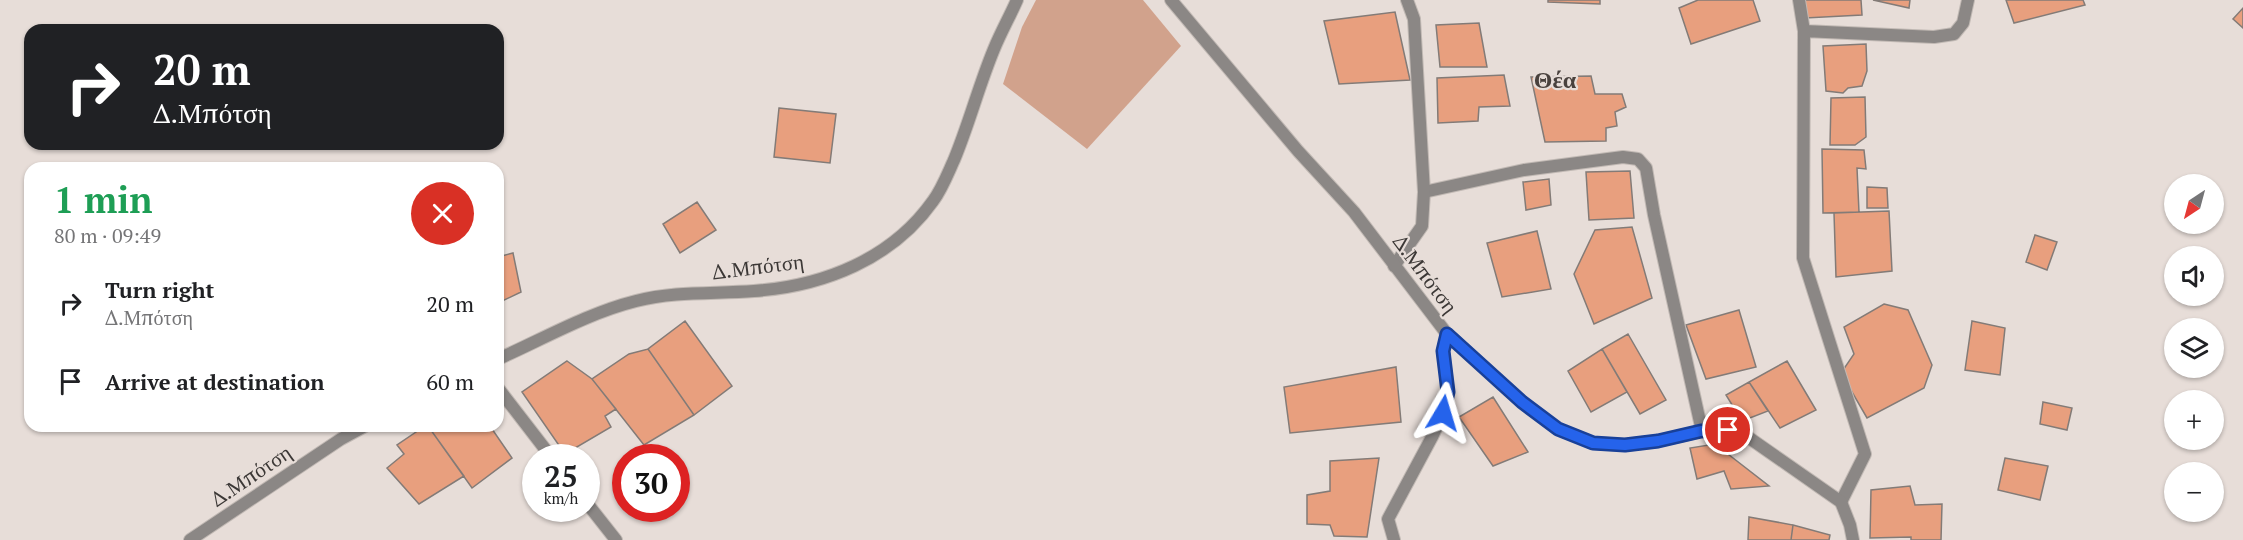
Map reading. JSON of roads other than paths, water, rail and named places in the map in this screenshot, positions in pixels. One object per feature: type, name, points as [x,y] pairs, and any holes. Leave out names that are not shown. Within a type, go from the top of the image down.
[{"type":"street","name":"Δ.Μπότση","points":[[504,356],[592,316],[636,301],[685,294],[755,291],[804,284],[852,268],[888,248],[914,225],[935,199],[969,122],[994,49],[1017,0]]},
{"type":"street","name":"Δ.Μπότση","points":[[1171,0],[1298,151],[1354,212],[1447,334],[1522,402],[1558,429],[1593,443],[1625,445],[1658,441],[1701,431],[1728,430],[1745,435],[1841,502]]},
{"type":"street","points":[[1394,266],[1422,226],[1424,192],[1414,19],[1407,0]]},
{"type":"street","points":[[1799,0],[1804,31],[1803,258],[1865,454],[1841,502],[1853,540]]},
{"type":"street","points":[[1804,31],[1934,37],[1954,34],[1963,23],[1968,0]]},
{"type":"street","points":[[1424,192],[1524,170],[1623,157],[1638,159],[1646,168],[1656,226],[1701,431]]},
{"type":"street","points":[[1394,540],[1388,519],[1443,413],[1448,392],[1443,351],[1447,334]]},
{"type":"street","points":[[504,396],[541,444]]},
{"type":"street","name":"Δ.Μπότση","points":[[190,540],[354,432]]},
{"type":"street","points":[[600,520],[616,540]]},
{"type":"district","name":"Θέα","points":[[1555,80]]}]
